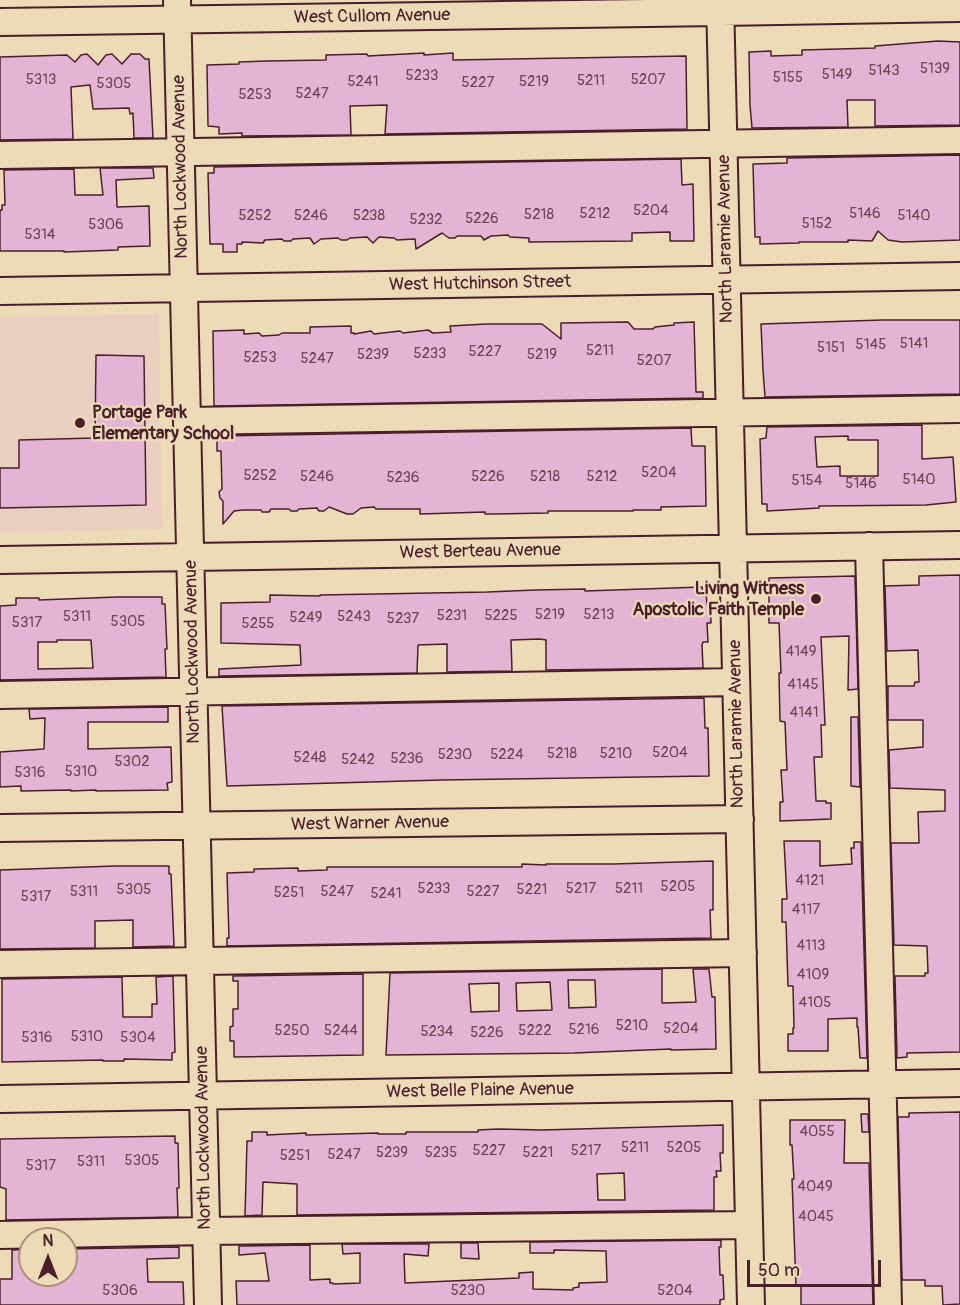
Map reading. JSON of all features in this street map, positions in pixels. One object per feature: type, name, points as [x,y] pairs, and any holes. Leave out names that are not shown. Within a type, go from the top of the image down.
[{"type":"street","name":"West Cullom Avenue","points":[[0,22],[177,10],[830,5],[960,8]]},
{"type":"street","name":"North Laramie Avenue","points":[[720,6],[751,1305]]},
{"type":"street","name":"North Lockwood Avenue","points":[[177,10],[208,1305]]},
{"type":"street","points":[[0,155],[960,140]]},
{"type":"street","name":"West Hutchinson Street","points":[[0,291],[960,276]]},
{"type":"street","points":[[187,421],[960,409]]},
{"type":"street","name":"West Berteau Avenue","points":[[0,560],[960,544]]},
{"type":"street","points":[[869,546],[888,1305]]},
{"type":"street","points":[[0,695],[736,682]]},
{"type":"street","name":"West Warner Avenue","points":[[0,828],[740,819]]},
{"type":"street","points":[[0,964],[743,953]]},
{"type":"street","name":"West Belle Plaine Avenue","points":[[0,1099],[960,1083]]},
{"type":"street","points":[[0,1234],[749,1225]]},
{"type":"shaded area","name":"Portage Park Elementary School","points":[[159,314],[162,529],[0,532],[0,317]]},
{"type":"building","points":[[938,41],[960,42],[960,125],[875,126],[875,100],[847,100],[848,127],[752,128],[749,52],[771,51],[771,56],[802,55],[802,50],[875,48],[875,46]]},
{"type":"building","points":[[424,53],[424,55],[453,53],[453,60],[686,56],[687,129],[385,134],[387,105],[350,106],[351,135],[242,136],[242,133],[219,134],[219,127],[208,126],[207,65],[326,60],[326,55],[367,54],[368,56]]},
{"type":"building","points":[[87,54],[98,65],[106,55],[112,54],[122,64],[131,54],[140,54],[145,59],[149,59],[153,138],[134,138],[133,113],[130,114],[129,108],[93,109],[90,85],[71,87],[73,139],[0,140],[0,57],[67,55],[75,62],[81,55]]},
{"type":"building","points":[[960,155],[960,240],[902,242],[888,240],[878,231],[872,241],[760,244],[760,237],[755,237],[753,164],[787,163],[787,158]]},
{"type":"building","points":[[681,159],[682,185],[693,184],[694,241],[670,241],[670,232],[632,233],[632,241],[529,242],[529,238],[508,235],[491,236],[484,240],[481,236],[449,238],[442,233],[416,249],[415,239],[397,240],[379,237],[373,243],[367,237],[347,240],[321,239],[314,244],[310,238],[291,241],[265,240],[263,243],[242,242],[242,244],[237,244],[237,252],[223,252],[223,244],[210,244],[208,173],[214,173],[214,167]]},
{"type":"building","points":[[100,168],[153,168],[154,178],[116,180],[117,207],[149,206],[150,246],[64,252],[0,251],[0,210],[2,210],[2,205],[5,205],[4,170],[74,169],[75,195],[103,195]]},
{"type":"building","points":[[960,320],[960,394],[765,397],[761,324]]},
{"type":"building","points":[[628,322],[634,329],[653,329],[674,325],[674,323],[694,322],[696,392],[703,392],[703,398],[214,406],[213,331],[244,330],[244,334],[259,333],[262,336],[310,333],[310,327],[351,326],[351,333],[354,334],[371,331],[374,334],[428,330],[433,333],[451,332],[450,326],[542,324],[561,339],[561,323]]},
{"type":"building","points":[[96,355],[144,356],[146,505],[0,508],[0,468],[19,468],[19,440],[95,438]]},
{"type":"building","points":[[922,425],[922,459],[953,457],[956,502],[926,505],[819,506],[819,508],[767,511],[767,504],[762,504],[760,439],[766,438],[767,427]],"holes":[[[848,436],[848,440],[878,440],[878,476],[840,476],[840,466],[817,467],[815,437]]]},
{"type":"building","points":[[691,428],[692,446],[705,446],[706,506],[661,507],[661,510],[494,514],[485,514],[485,512],[420,514],[420,509],[376,509],[374,507],[361,508],[353,514],[329,507],[324,511],[319,511],[317,508],[297,511],[271,509],[269,512],[243,510],[234,511],[223,524],[223,501],[219,492],[222,489],[221,451],[217,451],[217,436]]},
{"type":"building","points":[[960,575],[960,1052],[907,1053],[907,1057],[897,1058],[895,976],[925,976],[925,973],[928,973],[927,946],[894,945],[891,843],[919,843],[918,812],[945,811],[945,790],[890,788],[889,750],[923,747],[923,720],[888,720],[888,686],[914,686],[915,682],[919,682],[918,650],[887,651],[885,586],[919,585],[919,576]]},
{"type":"building","points":[[855,576],[858,689],[848,690],[849,636],[821,637],[825,725],[821,725],[822,757],[814,757],[816,801],[831,803],[831,819],[780,821],[780,802],[783,802],[781,770],[787,770],[785,722],[780,721],[779,623],[769,623],[769,578]]},
{"type":"building","points":[[702,587],[703,592],[706,592],[707,604],[710,604],[711,623],[707,623],[708,642],[703,642],[702,645],[703,668],[546,670],[546,640],[540,639],[511,640],[512,671],[447,672],[447,644],[418,645],[417,673],[219,676],[219,669],[301,665],[300,645],[221,643],[221,603],[270,602],[270,595],[320,596]]},
{"type":"building","points":[[162,597],[162,604],[165,604],[166,677],[0,680],[0,606],[16,605],[16,598],[39,598],[39,600]],"holes":[[[91,640],[93,668],[38,669],[38,642]]]},
{"type":"building","points":[[704,698],[705,728],[708,728],[709,776],[227,786],[222,706]]},
{"type":"building","points":[[168,707],[168,722],[88,722],[88,749],[171,747],[172,782],[167,783],[168,790],[21,791],[21,786],[0,787],[0,752],[44,749],[45,718],[30,719],[29,709]]},
{"type":"building","points":[[851,717],[858,717],[860,787],[851,786]]},
{"type":"building","points":[[784,841],[820,841],[820,866],[852,864],[851,848],[854,848],[854,842],[861,842],[867,1058],[860,1058],[857,1018],[828,1019],[828,1051],[788,1051],[788,1034],[793,1034],[794,1028],[793,986],[788,986],[786,922],[782,922],[782,899],[787,899]]},
{"type":"building","points":[[713,861],[711,938],[227,946],[227,938],[229,938],[227,873],[254,872],[254,869],[327,870],[327,867],[522,867],[522,864]]},
{"type":"building","points":[[169,866],[174,946],[133,947],[133,920],[95,921],[95,948],[0,949],[0,870]]},
{"type":"building","points":[[662,969],[662,1003],[664,1003],[696,1002],[693,969],[709,969],[712,997],[715,997],[716,1049],[386,1055],[390,973]],"holes":[[[568,980],[595,980],[596,1007],[569,1008]],[[550,982],[552,1010],[517,1011],[516,983]],[[499,983],[499,1011],[471,1012],[469,984]]]},
{"type":"building","points":[[363,974],[363,1055],[234,1057],[234,1041],[230,1041],[230,1027],[233,1026],[233,1009],[238,1009],[238,981],[233,981],[233,976]]},
{"type":"building","points":[[173,976],[175,1052],[172,1053],[172,1060],[2,1062],[2,979],[122,977],[123,1017],[152,1017],[152,1004],[157,1004],[156,977]]},
{"type":"building","points":[[960,1112],[960,1304],[943,1305],[942,1286],[925,1286],[925,1280],[902,1280],[898,1117],[909,1117],[909,1113]]},
{"type":"building","points":[[861,1114],[868,1114],[869,1132],[862,1132]]},
{"type":"building","points":[[790,1120],[845,1120],[844,1163],[869,1163],[873,1305],[801,1305],[801,1286],[796,1286],[792,1179],[794,1179]]},
{"type":"building","points":[[723,1125],[721,1171],[716,1171],[717,1177],[714,1177],[714,1210],[297,1215],[297,1184],[263,1182],[262,1215],[245,1216],[247,1141],[252,1141],[252,1132],[267,1132],[267,1135],[306,1133],[306,1135],[478,1132],[478,1130],[498,1129]],"holes":[[[624,1173],[625,1200],[598,1200],[597,1174]]]},
{"type":"building","points":[[175,1136],[175,1143],[178,1143],[178,1217],[6,1220],[6,1189],[0,1187],[0,1139]]},
{"type":"building","points":[[721,1240],[720,1275],[723,1275],[724,1299],[720,1300],[720,1305],[237,1305],[236,1281],[269,1281],[265,1253],[239,1255],[239,1246],[310,1245],[310,1280],[330,1279],[330,1283],[333,1284],[360,1283],[360,1253],[343,1254],[342,1244],[429,1244],[428,1256],[404,1254],[405,1283],[519,1278],[519,1273],[533,1272],[533,1289],[573,1290],[579,1287],[579,1283],[607,1282],[606,1251],[554,1250],[554,1253],[530,1253],[530,1242]]},
{"type":"building","points":[[461,1243],[478,1243],[479,1259],[461,1258]]},
{"type":"building","points":[[179,1247],[179,1258],[147,1259],[148,1282],[183,1282],[184,1305],[0,1305],[0,1279],[12,1279],[12,1250],[18,1250],[18,1287],[78,1287],[78,1249]]},
{"type":"place","name":"Portage Park Elementary School","points":[[80,423]]},
{"type":"place","name":"Living Witness Apostolic Faith Temple","points":[[816,599]]}]
